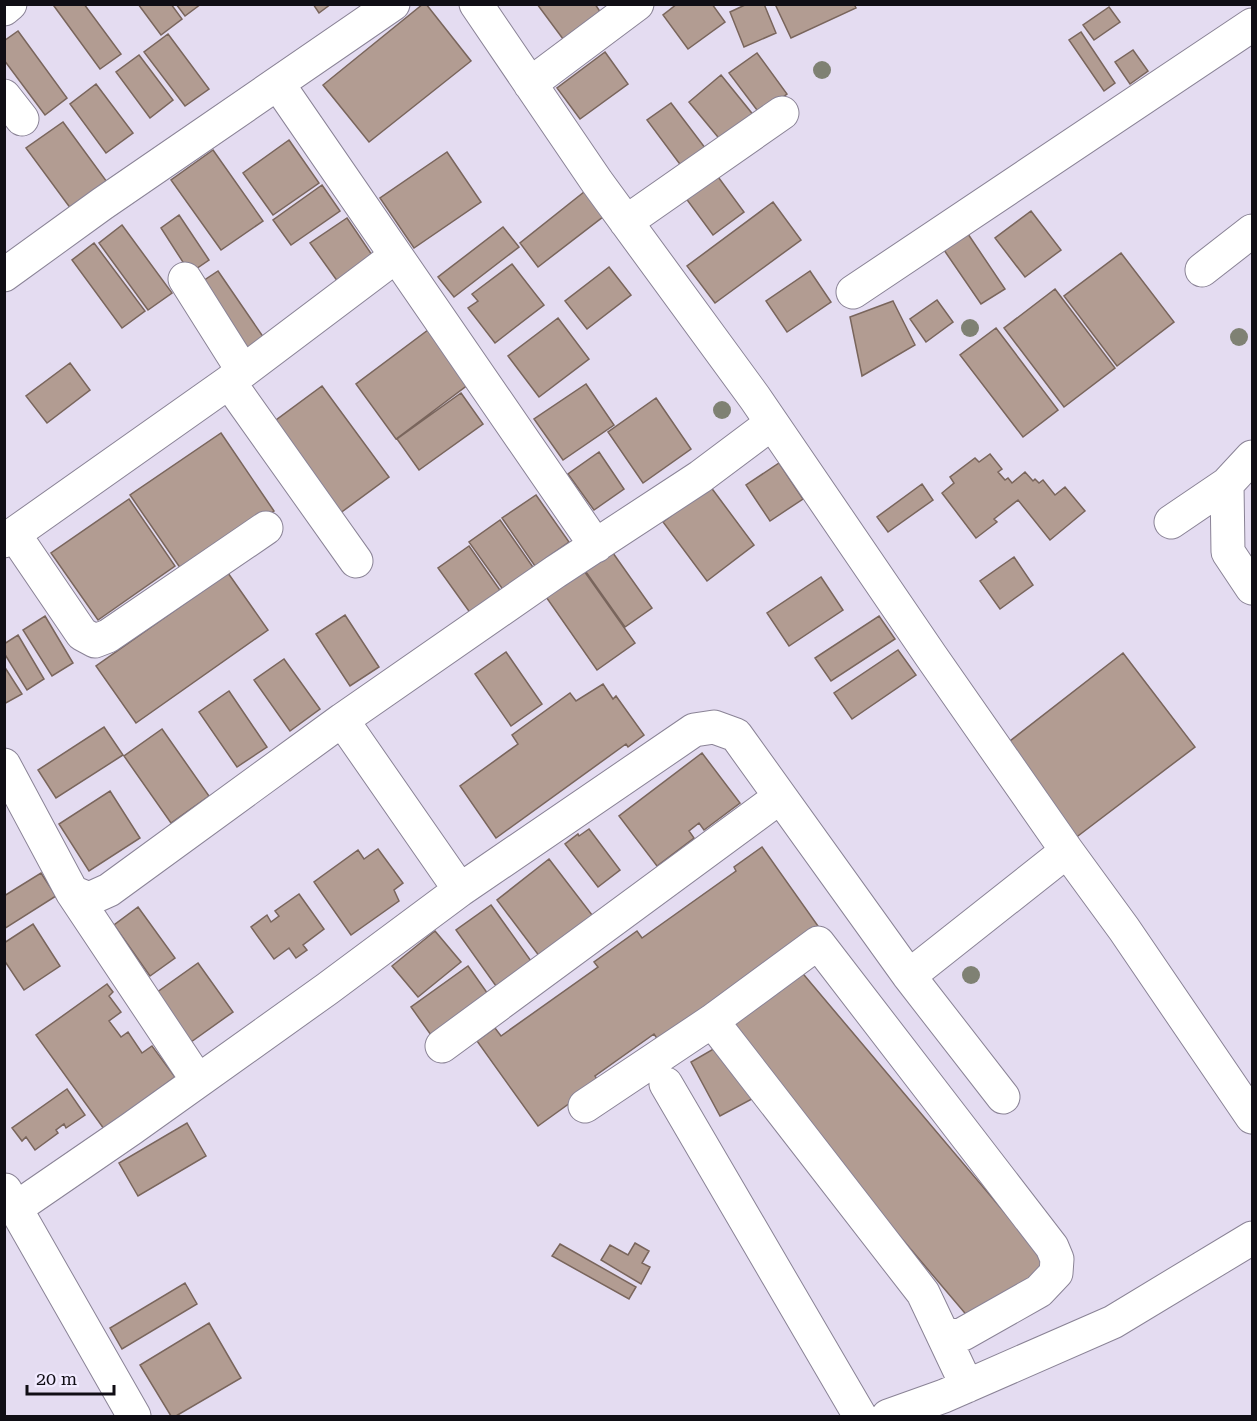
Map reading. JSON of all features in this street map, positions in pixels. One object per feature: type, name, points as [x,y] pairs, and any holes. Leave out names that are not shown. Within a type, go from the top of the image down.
[{"type":"street","points":[[4,9],[10,4]]},
{"type":"street","points":[[4,275],[102,204],[393,4]]},
{"type":"street","points":[[476,4],[626,222],[772,423],[1067,851],[1124,928],[1252,1117]]},
{"type":"street","points":[[530,84],[637,4]]},
{"type":"street","points":[[853,292],[1252,25]]},
{"type":"street","points":[[278,84],[596,546]]},
{"type":"street","points":[[626,222],[782,112]]},
{"type":"street","points":[[1202,270],[1252,231]]},
{"type":"street","points":[[266,528],[108,636],[95,641],[82,634],[9,537],[236,376],[396,256]]},
{"type":"street","points":[[185,279],[236,376],[356,561]]},
{"type":"street","points":[[72,892],[89,899],[109,890],[342,720],[700,477],[772,423]]},
{"type":"street","points":[[1171,522],[1227,484],[1252,457]]},
{"type":"street","points":[[1227,484],[1228,552],[1252,588]]},
{"type":"street","points":[[342,720],[460,890]]},
{"type":"street","points":[[134,1416],[10,1198],[198,1081],[460,890],[694,730],[714,727],[736,735],[909,976],[1003,1097]]},
{"type":"street","points":[[4,765],[72,892],[198,1081]]},
{"type":"street","points":[[442,1046],[780,797]]},
{"type":"street","points":[[909,976],[1067,851]]},
{"type":"street","points":[[585,1106],[712,1021],[818,943],[1052,1247],[1056,1259],[1056,1272],[1039,1291],[963,1334],[944,1337]]},
{"type":"street","points":[[712,1021],[923,1293],[967,1386]]},
{"type":"street","points":[[666,1084],[860,1416]]},
{"type":"street","points":[[888,1416],[967,1386],[1113,1322],[1252,1238]]},
{"type":"building","points":[[56,4],[84,4],[121,54],[100,69],[54,6]]},
{"type":"building","points":[[138,4],[171,4],[182,19],[161,35]]},
{"type":"building","points":[[176,4],[201,4],[185,16]]},
{"type":"building","points":[[313,4],[331,4],[319,13]]},
{"type":"building","points":[[423,4],[426,4],[471,61],[369,142],[323,85]]},
{"type":"building","points":[[537,4],[595,4],[603,16],[566,43]]},
{"type":"building","points":[[677,4],[712,4],[725,22],[688,49],[663,15]]},
{"type":"building","points":[[747,4],[764,4],[776,33],[744,47],[730,12]]},
{"type":"building","points":[[775,4],[854,4],[856,8],[791,38]]},
{"type":"building","points":[[1109,7],[1120,22],[1094,40],[1083,25]]},
{"type":"building","points":[[18,31],[67,98],[45,115],[4,60],[4,41]]},
{"type":"building","points":[[1081,32],[1115,83],[1104,91],[1069,40]]},
{"type":"building","points":[[168,34],[209,89],[185,106],[144,52]]},
{"type":"building","points":[[1133,50],[1148,71],[1130,84],[1115,62]]},
{"type":"building","points":[[605,52],[628,84],[580,119],[557,88]]},
{"type":"building","points":[[757,53],[787,94],[760,114],[729,73]]},
{"type":"building","points":[[139,55],[173,100],[150,118],[116,72]]},
{"type":"building","points":[[721,75],[759,122],[727,148],[689,102]]},
{"type":"building","points":[[96,84],[133,133],[106,153],[70,104]]},
{"type":"building","points":[[671,103],[709,153],[685,171],[647,120]]},
{"type":"building","points":[[63,122],[107,182],[71,209],[26,148]]},
{"type":"building","points":[[289,140],[319,183],[273,215],[243,173]]},
{"type":"building","points":[[213,150],[263,221],[221,250],[171,180]]},
{"type":"building","points":[[447,152],[481,202],[414,248],[380,198]]},
{"type":"building","points":[[713,170],[744,212],[713,235],[682,193]]},
{"type":"building","points":[[322,185],[340,211],[291,245],[273,220]]},
{"type":"building","points":[[589,188],[608,213],[538,267],[520,243]]},
{"type":"building","points":[[773,202],[801,240],[715,303],[687,266]]},
{"type":"building","points":[[1031,211],[1061,250],[1025,277],[995,238]]},
{"type":"building","points":[[179,215],[209,260],[190,273],[161,228]]},
{"type":"building","points":[[347,218],[374,258],[338,282],[310,243]]},
{"type":"building","points":[[122,225],[172,293],[148,310],[99,243]]},
{"type":"building","points":[[503,227],[519,247],[454,297],[438,277]]},
{"type":"building","points":[[968,234],[1005,289],[981,304],[944,250]]},
{"type":"building","points":[[94,243],[145,311],[122,328],[72,260]]},
{"type":"building","points":[[1121,253],[1174,322],[1117,366],[1064,296]]},
{"type":"building","points":[[512,264],[544,305],[495,343],[468,308],[478,301],[472,294]]},
{"type":"building","points":[[609,267],[631,295],[587,329],[565,301]]},
{"type":"building","points":[[218,271],[266,341],[242,357],[194,287]]},
{"type":"building","points":[[810,271],[831,302],[787,332],[766,301]]},
{"type":"building","points":[[1055,289],[1115,368],[1064,407],[1004,328]]},
{"type":"building","points":[[937,300],[953,322],[926,342],[910,319]]},
{"type":"building","points":[[893,301],[915,345],[862,376],[850,317]]},
{"type":"building","points":[[558,318],[589,359],[539,397],[508,356]]},
{"type":"building","points":[[432,327],[473,381],[396,439],[356,384]]},
{"type":"building","points":[[996,328],[1058,410],[1023,437],[960,355]]},
{"type":"building","points":[[70,363],[90,390],[47,423],[26,396]]},
{"type":"building","points":[[586,384],[614,425],[563,460],[534,419]]},
{"type":"building","points":[[322,386],[389,477],[339,514],[272,423]]},
{"type":"building","points":[[461,393],[483,424],[419,470],[397,439]]},
{"type":"building","points":[[656,398],[691,449],[643,483],[608,432]]},
{"type":"building","points":[[221,433],[274,511],[183,572],[130,495]]},
{"type":"building","points":[[599,452],[624,489],[594,510],[568,474]]},
{"type":"building","points":[[990,454],[1002,469],[998,472],[1005,480],[1008,478],[1012,483],[1025,472],[1033,481],[1035,479],[1039,483],[1043,480],[1055,495],[1065,487],[1085,511],[1050,540],[1018,500],[994,519],[997,522],[976,538],[942,493],[954,483],[950,477],[975,458],[979,462]]},
{"type":"building","points":[[779,463],[803,499],[770,521],[746,485]]},
{"type":"building","points":[[922,484],[933,500],[888,532],[877,517]]},
{"type":"building","points":[[710,486],[754,545],[707,581],[663,522]]},
{"type":"building","points":[[536,495],[569,542],[535,566],[502,518]]},
{"type":"building","points":[[129,499],[175,566],[98,620],[51,553]]},
{"type":"building","points":[[500,520],[535,570],[504,591],[469,542]]},
{"type":"building","points":[[469,546],[502,593],[471,614],[438,568]]},
{"type":"building","points":[[608,546],[652,608],[625,627],[581,565]]},
{"type":"building","points":[[1014,557],[1033,585],[1000,609],[980,581]]},
{"type":"building","points":[[582,568],[635,643],[597,670],[544,594]]},
{"type":"building","points":[[228,573],[268,630],[136,723],[96,666]]},
{"type":"building","points":[[821,577],[843,610],[789,646],[767,613]]},
{"type":"building","points":[[345,615],[379,667],[350,686],[316,634]]},
{"type":"building","points":[[45,616],[73,663],[52,676],[23,630]]},
{"type":"building","points":[[879,616],[895,639],[831,681],[815,658]]},
{"type":"building","points":[[18,635],[44,679],[27,690],[4,653],[4,644]]},
{"type":"building","points":[[898,650],[916,675],[852,719],[834,693]]},
{"type":"building","points":[[506,652],[542,704],[511,726],[475,674]]},
{"type":"building","points":[[1123,653],[1195,747],[1070,842],[1001,748]]},
{"type":"building","points":[[284,659],[320,709],[290,731],[254,680]]},
{"type":"building","points":[[4,666],[22,694],[4,704]]},
{"type":"building","points":[[603,684],[613,699],[616,696],[644,735],[628,747],[626,744],[496,838],[460,786],[518,744],[512,735],[570,693],[576,701]]},
{"type":"building","points":[[229,691],[267,747],[237,767],[199,712]]},
{"type":"building","points":[[104,727],[123,755],[56,798],[38,770]]},
{"type":"building","points":[[162,729],[209,796],[171,823],[124,756]]},
{"type":"building","points":[[702,753],[740,803],[704,830],[699,823],[689,831],[694,838],[657,866],[619,816]]},
{"type":"building","points":[[110,791],[140,838],[89,871],[59,824]]},
{"type":"building","points":[[589,829],[620,870],[598,887],[565,844]]},
{"type":"building","points":[[762,847],[818,926],[658,1040],[654,1034],[595,1076],[599,1082],[538,1126],[477,1041],[495,1028],[501,1036],[598,967],[594,962],[637,931],[642,938],[736,871],[734,867]]},
{"type":"building","points":[[378,849],[403,883],[394,890],[399,901],[351,935],[314,882],[358,850],[364,859]]},
{"type":"building","points":[[549,859],[599,924],[546,965],[497,900]]},
{"type":"building","points":[[41,873],[56,896],[4,929],[4,896]]},
{"type":"building","points":[[299,894],[324,929],[303,945],[307,950],[296,958],[289,948],[274,959],[251,927],[267,915],[271,922],[279,916],[275,911]]},
{"type":"building","points":[[491,905],[536,968],[501,993],[456,930]]},
{"type":"building","points":[[138,907],[175,958],[150,976],[114,925]]},
{"type":"building","points":[[33,924],[60,966],[24,990],[4,960],[4,943]]},
{"type":"building","points":[[435,931],[461,962],[418,997],[392,966]]},
{"type":"building","points":[[198,963],[233,1012],[191,1042],[156,993]]},
{"type":"building","points":[[468,966],[488,994],[431,1035],[411,1007]]},
{"type":"building","points":[[799,969],[1048,1264],[975,1325],[847,1174],[828,1147],[829,1145],[730,1027]]},
{"type":"building","points":[[107,984],[113,992],[109,996],[121,1012],[109,1021],[121,1037],[128,1032],[142,1053],[152,1046],[175,1077],[104,1129],[36,1035]]},
{"type":"building","points":[[722,1044],[752,1099],[720,1116],[691,1062]]},
{"type":"building","points":[[67,1089],[85,1115],[66,1128],[64,1124],[56,1130],[58,1133],[35,1150],[26,1137],[22,1141],[12,1128]]},
{"type":"building","points":[[187,1123],[206,1156],[138,1196],[119,1163]]},
{"type":"building","points":[[635,1243],[649,1251],[642,1263],[650,1267],[641,1284],[601,1260],[610,1245],[628,1255]]},
{"type":"building","points":[[560,1244],[636,1287],[629,1299],[552,1256]]},
{"type":"building","points":[[185,1283],[197,1304],[122,1349],[110,1328]]},
{"type":"building","points":[[209,1323],[241,1378],[176,1416],[171,1416],[140,1365]]}]
